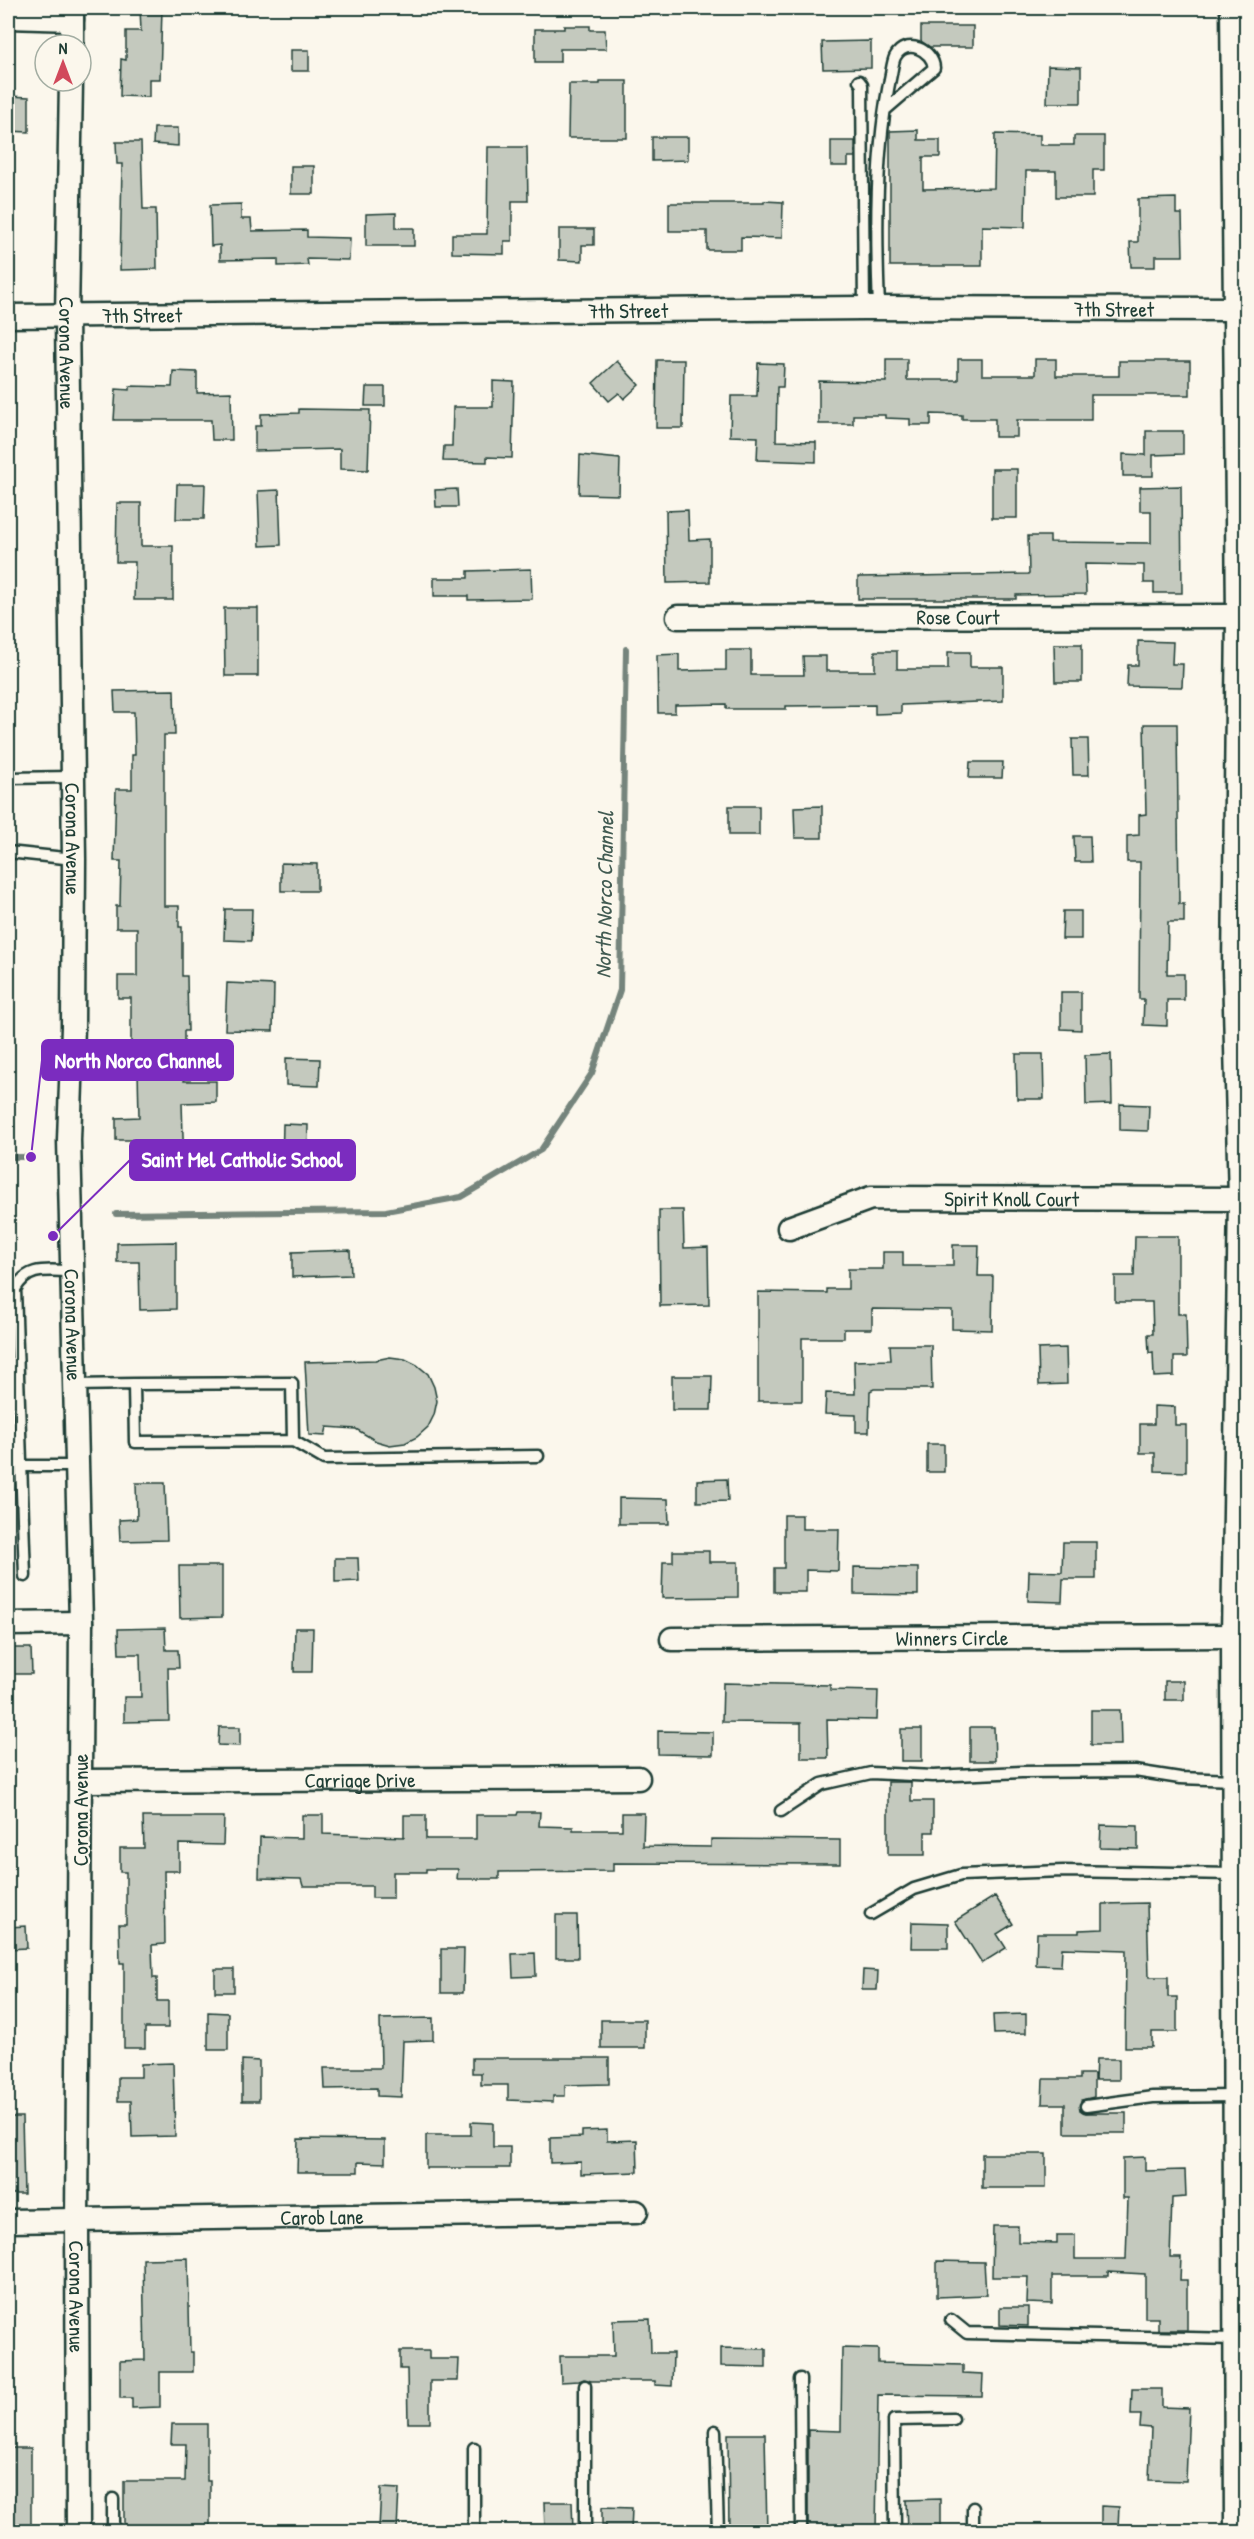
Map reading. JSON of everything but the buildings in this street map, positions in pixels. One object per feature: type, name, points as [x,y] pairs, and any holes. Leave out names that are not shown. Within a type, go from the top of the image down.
[{"type":"street","points":[[1232,8],[1240,309],[1238,616],[1241,870],[1234,969],[1240,1199],[1233,1636],[1234,2339],[1239,2530]]},
{"type":"street","points":[[8,17],[72,13],[72,33]]},
{"type":"street","name":"Corona Avenue","points":[[71,93],[67,316],[74,859],[73,1028],[69,1140],[81,1623],[77,2221],[78,2532]]},
{"type":"street","name":"7th Street","points":[[8,316],[872,308],[1240,309]]},
{"type":"street","name":"Rose Court","points":[[678,617],[1238,616]]},
{"type":"street","name":"Spirit Knoll Court","points":[[789,1228],[871,1198],[1240,1199]]},
{"type":"street","points":[[8,1624],[81,1623]]},
{"type":"street","name":"Winners Circle","points":[[672,1639],[1233,1636]]},
{"type":"street","name":"Carriage Drive","points":[[81,1781],[638,1778]]},
{"type":"street","name":"Carob Lane","points":[[8,2221],[636,2212]]},
{"type":"lane","points":[[872,308],[877,203],[885,110],[896,56],[902,49],[912,46],[928,53],[934,61],[934,68],[885,110]]},
{"type":"lane","points":[[859,81],[863,97],[872,308]]},
{"type":"lane","points":[[8,778],[72,777]]},
{"type":"lane","points":[[8,852],[74,859]]},
{"type":"lane","points":[[26,1576],[15,1289],[21,1279],[31,1272],[72,1271]]},
{"type":"lane","points":[[75,1385],[292,1383],[293,1441]]},
{"type":"lane","points":[[134,1384],[135,1442],[293,1441],[324,1459],[538,1456]]},
{"type":"lane","points":[[21,1466],[77,1466]]},
{"type":"lane","points":[[782,1811],[822,1784],[871,1773],[933,1776],[1135,1771],[1180,1778],[1234,1780]]},
{"type":"lane","points":[[871,1914],[914,1889],[961,1875],[1063,1871],[1234,1874]]},
{"type":"lane","points":[[1086,2106],[1153,2097],[1233,2096]]},
{"type":"lane","points":[[951,2320],[967,2333],[1234,2339]]},
{"type":"lane","points":[[800,2379],[801,2532]]},
{"type":"lane","points":[[585,2386],[585,2532]]},
{"type":"lane","points":[[895,2532],[894,2420],[953,2419]]},
{"type":"lane","points":[[715,2431],[718,2532]]},
{"type":"lane","points":[[474,2448],[474,2532]]},
{"type":"lane","points":[[113,2499],[113,2532]]},
{"type":"lane","points":[[973,2508],[973,2532]]},
{"type":"waterway","name":"North Norco Channel","points":[[116,1214],[386,1211],[461,1197],[541,1150],[592,1073],[620,990],[626,649]]},
{"type":"waterway","name":"North Norco Channel","points":[[8,1157],[31,1157]]},
{"type":"place","name":"North Norco Channel","points":[[31,1157]]},
{"type":"place","name":"Saint Mel Catholic School","points":[[53,1236]]}]
